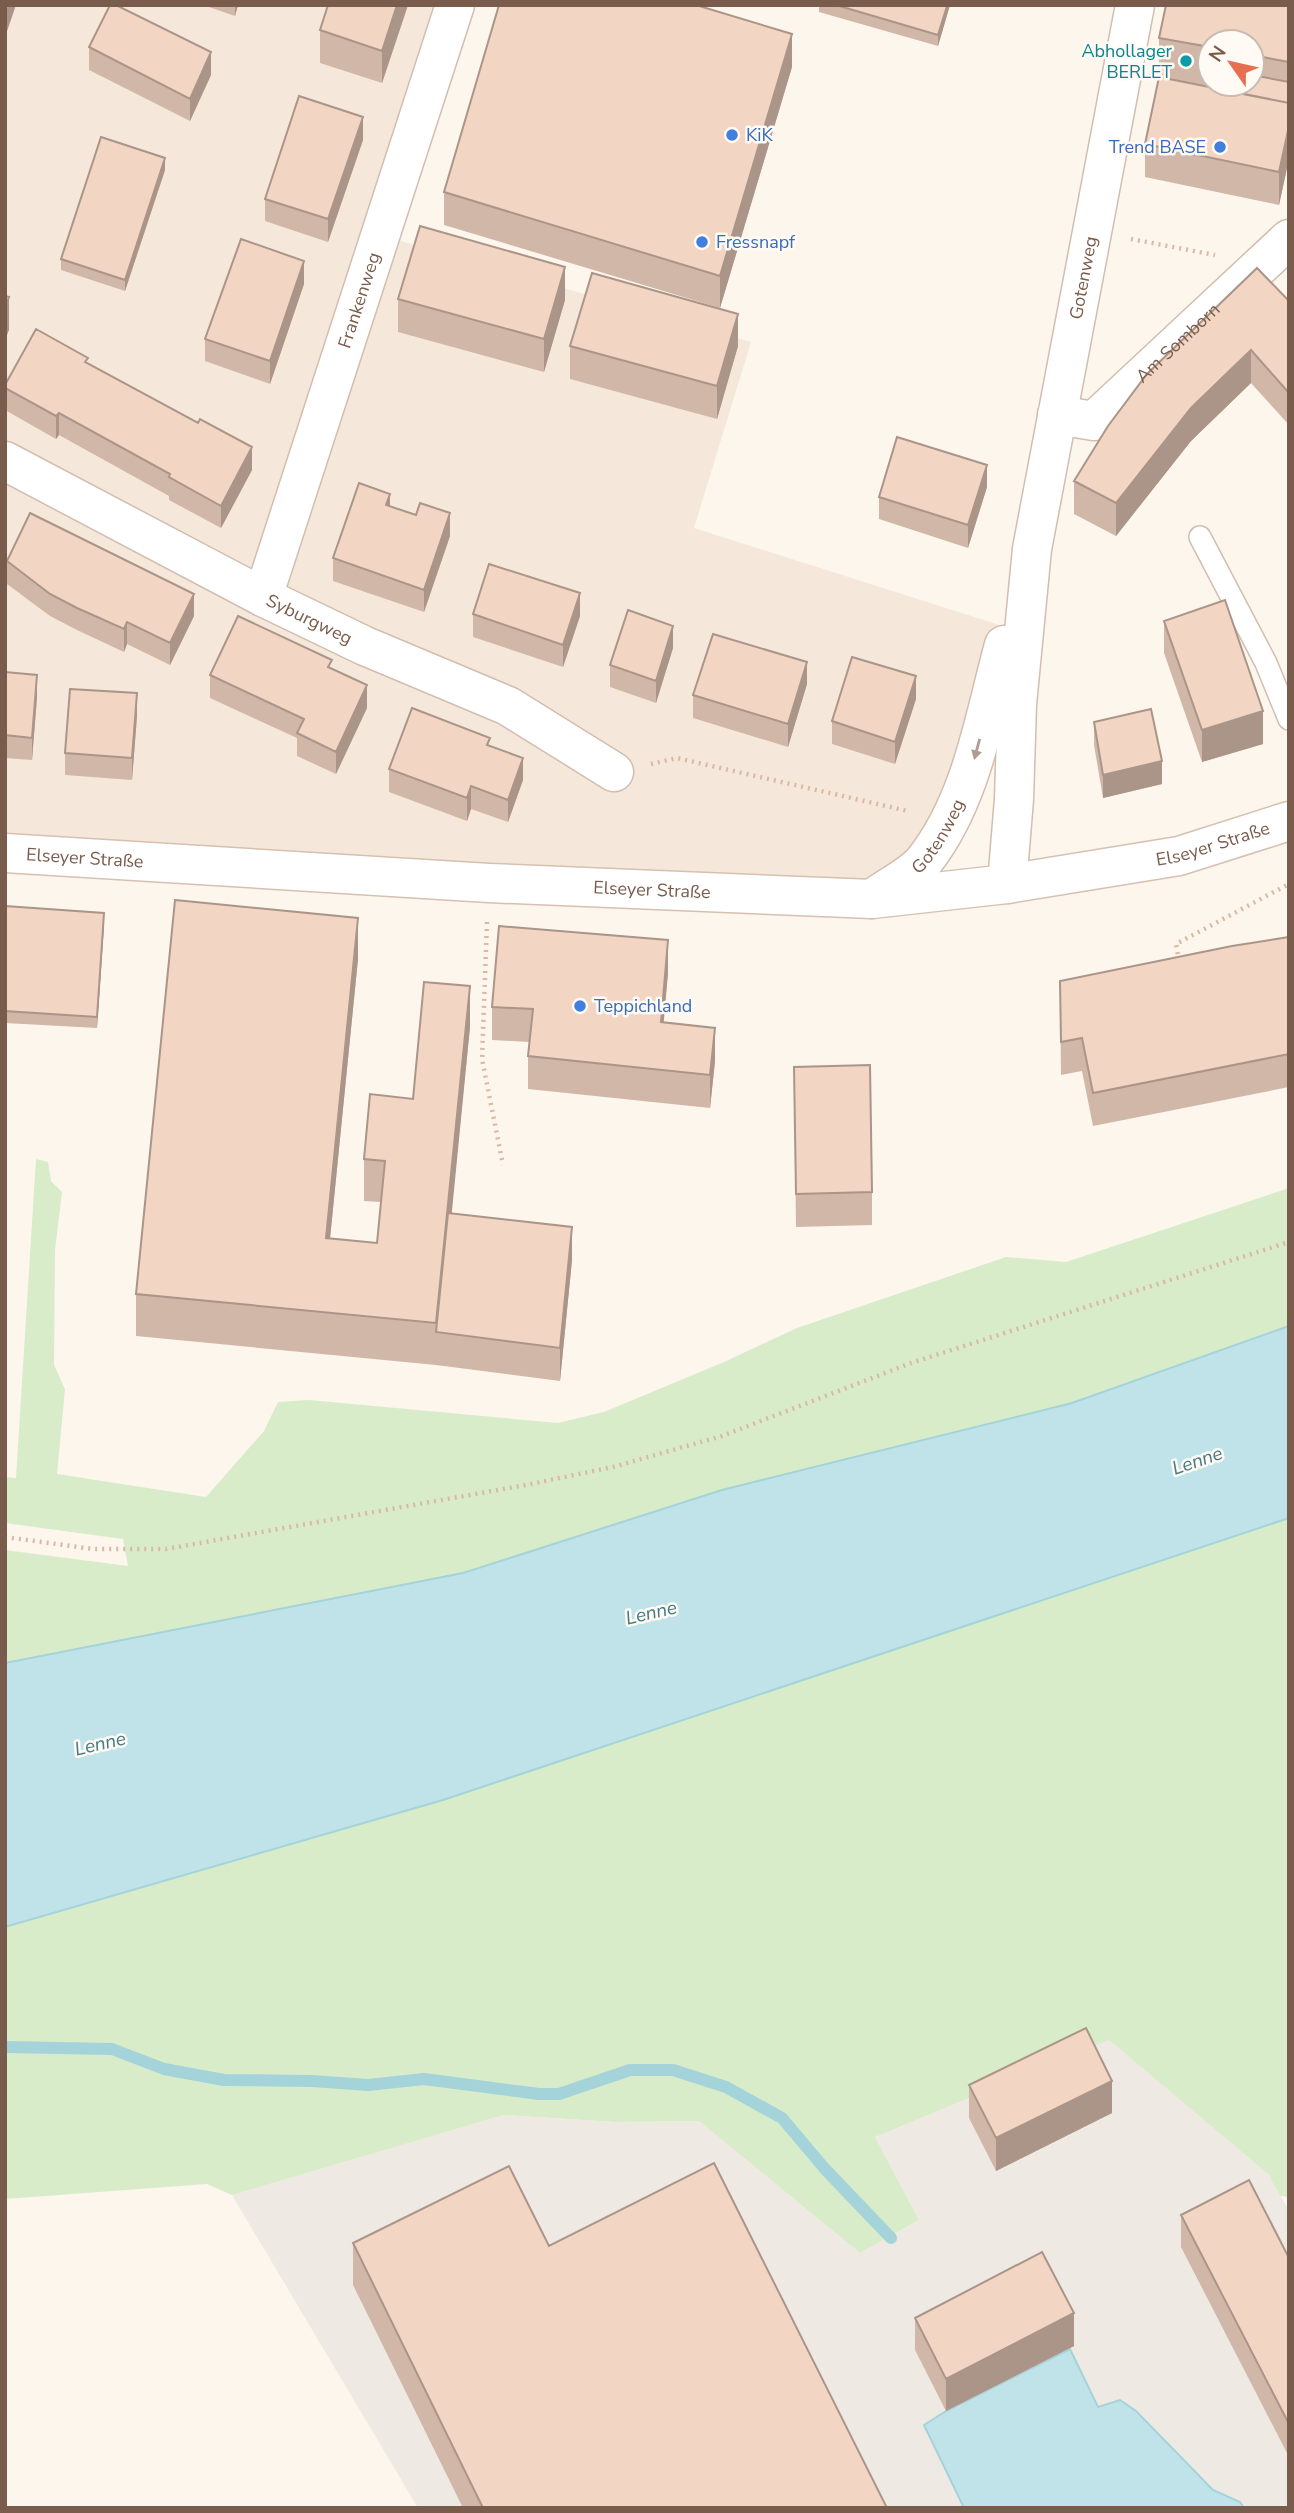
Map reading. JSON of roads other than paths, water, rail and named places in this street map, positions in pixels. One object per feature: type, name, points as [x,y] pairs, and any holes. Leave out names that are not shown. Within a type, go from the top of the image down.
[{"type":"street","name":"Frankenweg","points":[[263,597],[455,5]]},
{"type":"street","name":"Gotenweg","points":[[1007,884],[1014,799],[1018,683],[1032,549],[1135,5]]},
{"type":"street","name":"Am Somborn","points":[[1057,415],[1094,421],[1275,251]]},
{"type":"street","name":"Syburgweg","points":[[5,461],[263,597],[365,646],[508,706],[614,772]]},
{"type":"street","name":"Gotenweg","points":[[872,899],[922,863],[950,821],[975,758],[1032,549]]},
{"type":"street","name":"Elseyer Straße","points":[[5,853],[489,883],[872,899],[1007,884],[1179,856],[1289,821]]},
{"type":"lane","points":[[1200,537],[1266,663],[1289,719]]},
{"type":"water","name":"Lenne","points":[[1289,1326],[1289,1518],[443,1800],[5,1927],[5,1663],[463,1573],[722,1490],[1072,1403]]},
{"type":"water","points":[[1070,2349],[1098,2407],[1120,2400],[1136,2411],[1213,2490],[1240,2502],[1244,2508],[964,2508],[924,2425],[946,2411]]},
{"type":"waterway","points":[[5,2047],[112,2049],[164,2069],[224,2080],[368,2085],[424,2079],[539,2094],[559,2094],[630,2070],[673,2070],[726,2087],[782,2118],[825,2169],[891,2238]]},
{"type":"place","name":"Abhollager BERLET","points":[[1186,61]]},
{"type":"place","name":"KiK","points":[[732,135]]},
{"type":"place","name":"Trend BASE","points":[[1220,147]]},
{"type":"place","name":"Fressnapf","points":[[702,242]]},
{"type":"place","name":"Teppichland","points":[[580,1006]]}]
